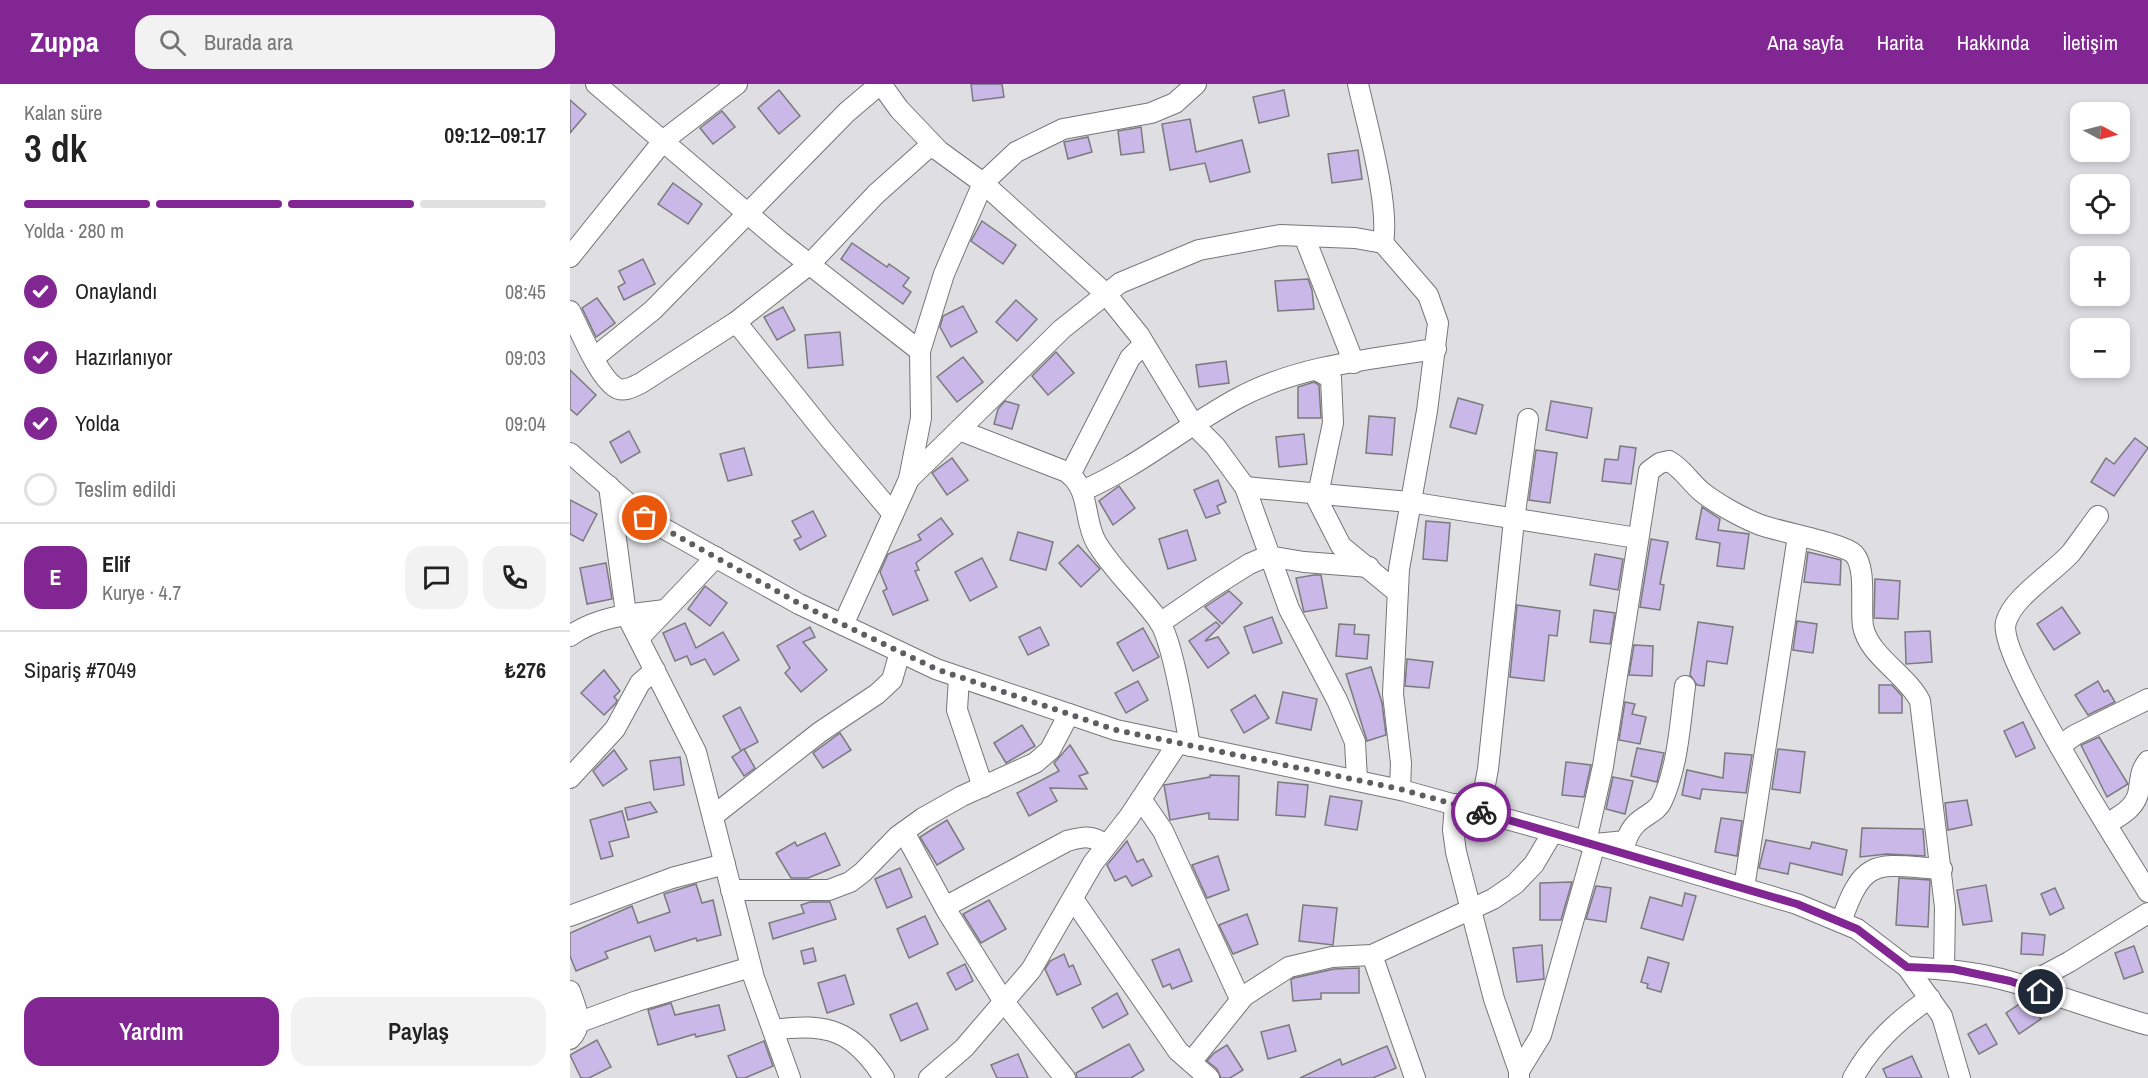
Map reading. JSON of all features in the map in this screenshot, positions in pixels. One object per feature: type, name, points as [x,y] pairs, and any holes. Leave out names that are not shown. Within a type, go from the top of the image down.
[{"type":"street","points":[[596,84],[810,264],[920,351]]},
{"type":"street","points":[[570,257],[664,140],[736,84]]},
{"type":"street","points":[[595,357],[652,310],[847,112],[880,84],[899,109],[932,144],[983,183],[1106,294],[1144,344],[1193,424],[1215,446],[1245,487],[1289,609],[1337,700],[1355,742],[1357,780]]},
{"type":"street","points":[[843,625],[909,479],[921,418],[920,351],[944,274],[983,183],[1016,152],[1063,129],[1151,113],[1175,103],[1196,84]]},
{"type":"street","points":[[1358,84],[1378,176],[1385,232],[1383,243]]},
{"type":"street","points":[[570,311],[604,376],[616,388],[625,390],[641,383],[736,322],[810,264],[876,194],[932,144]]},
{"type":"street","points":[[909,479],[1062,329],[1120,283],[1199,250],[1280,235],[1355,238],[1383,243],[1428,295],[1437,323],[1436,349],[1409,502],[1397,592],[1393,694],[1401,763],[1400,789]]},
{"type":"street","points":[[1304,236],[1354,363]]},
{"type":"street","points":[[736,322],[893,514]]},
{"type":"street","points":[[1071,475],[1130,358],[1144,344]]},
{"type":"street","points":[[1082,491],[1126,469],[1193,424],[1240,397],[1277,380],[1354,363],[1436,349]]},
{"type":"street","points":[[1318,371],[1331,378],[1333,423],[1317,499],[1341,546],[1397,592]]},
{"type":"street","points":[[1480,811],[1488,769],[1514,520],[1528,418]]},
{"type":"street","points":[[929,1078],[964,1048],[1031,970],[1106,845],[1184,744],[1172,657],[1160,622],[1096,542],[1082,491],[1076,480],[1071,475],[959,430]]},
{"type":"street","points":[[570,453],[645,518],[843,625],[959,677],[1116,730],[1400,789],[1480,811],[1797,904],[1857,929],[1907,967],[1942,1016],[1960,1078]]},
{"type":"street","points":[[1519,1074],[1541,1035],[1590,843],[1649,471],[1660,463],[1669,461],[1681,468],[1702,492],[1755,522],[1797,536],[1838,545],[1854,554],[1860,566],[1863,627],[1871,646],[1912,686],[1920,701],[1942,869],[1945,907],[1944,969]]},
{"type":"street","points":[[609,486],[626,615],[696,752],[751,967],[790,1078]]},
{"type":"street","points":[[1245,487],[1409,502],[1637,538]]},
{"type":"street","points":[[2098,516],[2070,554],[2010,612],[2004,626],[2010,651],[2061,745],[2148,892]]},
{"type":"street","points":[[1744,888],[1797,536]]},
{"type":"street","points":[[1160,622],[1239,570],[1268,556],[1304,562],[1399,569]]},
{"type":"street","points":[[639,638],[716,557]]},
{"type":"street","points":[[570,636],[588,624],[626,615],[665,610]]},
{"type":"street","points":[[713,816],[820,732],[877,694],[892,680],[900,652]]},
{"type":"street","points":[[570,778],[615,729],[640,683],[655,670]]},
{"type":"street","points":[[959,677],[957,710],[983,787]]},
{"type":"street","points":[[1590,843],[1626,841],[1631,826],[1662,804],[1678,742],[1685,686]]},
{"type":"street","points":[[2061,745],[2075,735],[2148,699]]},
{"type":"street","points":[[731,890],[829,890],[863,872],[904,832],[933,812],[1035,763],[1050,750],[1069,714]]},
{"type":"street","points":[[2107,824],[2129,810],[2138,795],[2139,777],[2148,761]]},
{"type":"street","points":[[1141,800],[1163,831],[1240,999]]},
{"type":"street","points":[[1455,804],[1453,830],[1456,852],[1494,999],[1519,1074]]},
{"type":"street","points":[[904,832],[945,907],[1004,1002],[1065,1078]]},
{"type":"street","points":[[1191,1062],[1240,999],[1289,967],[1332,957],[1372,955],[1450,917],[1471,911],[1515,884],[1534,864],[1553,832]]},
{"type":"street","points":[[945,907],[1067,841],[1085,836],[1098,838],[1106,845]]},
{"type":"street","points":[[570,916],[672,878],[725,864]]},
{"type":"street","points":[[1841,922],[1852,890],[1862,876],[1876,868],[1942,869]]},
{"type":"street","points":[[1073,898],[1179,1051],[1209,1078]]},
{"type":"street","points":[[2024,986],[2069,962],[2148,913]]},
{"type":"street","points":[[1372,955],[1415,1078]]},
{"type":"street","points":[[576,1016],[637,1001],[751,967]]},
{"type":"street","points":[[1907,967],[1944,969],[2024,986],[2148,1025]]},
{"type":"street","points":[[570,991],[577,1032],[570,1039]]},
{"type":"street","points":[[1853,1078],[1861,1063],[1890,1028],[1930,999]]},
{"type":"street","points":[[773,1030],[824,1029],[846,1035],[868,1053],[884,1078]]},
{"type":"building","points":[[971,84],[1002,84],[1004,97],[973,101]]},
{"type":"building","points":[[779,90],[800,116],[779,134],[758,108]]},
{"type":"building","points":[[1284,90],[1289,116],[1259,123],[1253,97]]},
{"type":"building","points":[[570,100],[586,114],[570,133]]},
{"type":"building","points":[[722,111],[735,127],[713,144],[700,128]]},
{"type":"building","points":[[1190,119],[1196,152],[1242,140],[1250,172],[1210,182],[1205,163],[1170,170],[1162,124]]},
{"type":"building","points":[[1141,127],[1144,152],[1121,155],[1118,131]]},
{"type":"building","points":[[1088,137],[1092,152],[1068,159],[1064,142]]},
{"type":"building","points":[[1358,150],[1362,179],[1332,183],[1328,154]]},
{"type":"building","points":[[673,183],[702,204],[688,224],[658,204]]},
{"type":"building","points":[[982,221],[1016,245],[1003,264],[971,241]]},
{"type":"building","points":[[852,243],[887,267],[889,264],[909,278],[903,286],[911,292],[903,304],[841,259]]},
{"type":"building","points":[[643,259],[655,284],[624,300],[618,287],[625,283],[619,271]]},
{"type":"building","points":[[1308,279],[1314,309],[1278,311],[1275,281]]},
{"type":"building","points":[[597,298],[615,323],[596,337],[582,308]]},
{"type":"building","points":[[1016,300],[1037,319],[1017,341],[996,322]]},
{"type":"building","points":[[963,306],[977,332],[951,347],[940,327],[943,316]]},
{"type":"building","points":[[783,307],[795,330],[777,340],[764,317]]},
{"type":"building","points":[[840,332],[843,365],[808,368],[805,335]]},
{"type":"building","points":[[1056,352],[1074,373],[1048,395],[1032,376]]},
{"type":"building","points":[[963,357],[983,382],[957,402],[937,377]]},
{"type":"building","points":[[1226,361],[1229,383],[1199,387],[1196,365]]},
{"type":"building","points":[[570,370],[596,395],[577,415],[570,409]]},
{"type":"building","points":[[1314,382],[1319,385],[1321,418],[1298,418],[1298,387]]},
{"type":"building","points":[[1458,398],[1483,405],[1476,434],[1450,427]]},
{"type":"building","points":[[1005,401],[1019,405],[1012,429],[994,424],[998,409]]},
{"type":"building","points":[[1551,401],[1592,408],[1587,438],[1546,430]]},
{"type":"building","points":[[1369,416],[1395,418],[1392,455],[1366,453]]},
{"type":"building","points":[[629,431],[640,452],[621,463],[610,442]]},
{"type":"building","points":[[1304,434],[1307,464],[1279,467],[1276,437]]},
{"type":"building","points":[[2135,438],[2148,448],[2114,496],[2091,482],[2106,458],[2114,464]]},
{"type":"building","points":[[1620,446],[1636,448],[1631,484],[1602,481],[1605,459],[1618,460]]},
{"type":"building","points":[[744,448],[752,475],[728,481],[720,454]]},
{"type":"building","points":[[1536,450],[1557,453],[1550,503],[1529,500]]},
{"type":"building","points":[[952,458],[968,480],[947,495],[932,473]]},
{"type":"building","points":[[1218,480],[1226,502],[1217,506],[1220,513],[1206,518],[1194,490]]},
{"type":"building","points":[[1119,486],[1135,508],[1113,525],[1099,501]]},
{"type":"building","points":[[570,500],[597,514],[583,541],[570,534]]},
{"type":"building","points":[[1702,507],[1720,519],[1718,530],[1749,534],[1744,569],[1717,566],[1720,543],[1696,539]]},
{"type":"building","points":[[813,511],[826,536],[800,550],[794,540],[801,537],[792,521]]},
{"type":"building","points":[[941,518],[953,534],[916,563],[919,570],[915,571],[928,600],[893,615],[883,591],[887,589],[880,572],[888,554],[921,540],[918,535]]},
{"type":"building","points":[[1426,521],[1450,523],[1447,561],[1423,559]]},
{"type":"building","points":[[1187,530],[1196,560],[1168,569],[1159,539]]},
{"type":"building","points":[[1018,532],[1053,542],[1046,570],[1010,560]]},
{"type":"building","points":[[1651,539],[1668,542],[1660,584],[1664,585],[1660,610],[1640,607]]},
{"type":"building","points":[[1078,545],[1100,569],[1081,587],[1059,563]]},
{"type":"building","points":[[1808,552],[1841,560],[1840,585],[1804,582]]},
{"type":"building","points":[[1595,554],[1623,559],[1618,590],[1590,585]]},
{"type":"building","points":[[982,558],[997,587],[970,601],[955,572]]},
{"type":"building","points":[[606,563],[612,599],[587,604],[580,568]]},
{"type":"building","points":[[1321,575],[1327,608],[1304,612],[1296,578]]},
{"type":"building","points":[[1875,579],[1900,581],[1898,619],[1874,618]]},
{"type":"building","points":[[705,586],[727,603],[710,626],[688,609]]},
{"type":"building","points":[[1229,591],[1242,603],[1222,624],[1205,607]]},
{"type":"building","points":[[1517,605],[1560,611],[1557,636],[1549,635],[1544,681],[1510,677]]},
{"type":"building","points":[[2062,607],[2080,633],[2054,650],[2037,624]]},
{"type":"building","points":[[1594,610],[1615,613],[1610,644],[1590,642]]},
{"type":"building","points":[[1272,617],[1282,643],[1253,653],[1244,627]]},
{"type":"building","points":[[1797,621],[1817,624],[1813,653],[1793,650]]},
{"type":"building","points":[[1216,622],[1220,626],[1205,641],[1218,637],[1229,653],[1208,668],[1189,641]]},
{"type":"building","points":[[1698,622],[1733,627],[1727,664],[1707,661],[1704,686],[1697,685],[1690,675]]},
{"type":"building","points":[[685,623],[696,648],[723,632],[739,660],[714,675],[705,659],[691,665],[687,656],[675,661],[663,633]]},
{"type":"building","points":[[1339,624],[1355,625],[1354,634],[1369,635],[1367,659],[1336,656]]},
{"type":"building","points":[[810,627],[815,637],[803,642],[827,670],[801,692],[785,673],[790,668],[777,646]]},
{"type":"building","points":[[1040,627],[1049,645],[1028,655],[1019,637]]},
{"type":"building","points":[[1143,628],[1159,657],[1133,671],[1117,643]]},
{"type":"building","points":[[1930,631],[1932,662],[1906,664],[1905,632]]},
{"type":"building","points":[[1634,645],[1653,646],[1652,676],[1629,675]]},
{"type":"building","points":[[1407,659],[1433,662],[1429,688],[1405,686]]},
{"type":"building","points":[[1371,667],[1382,703],[1386,735],[1367,741],[1346,674]]},
{"type":"building","points":[[604,670],[620,691],[614,697],[617,700],[616,703],[604,715],[581,693]]},
{"type":"building","points":[[1138,681],[1148,700],[1126,713],[1115,693]]},
{"type":"building","points":[[2098,681],[2104,692],[2108,690],[2115,702],[2088,715],[2075,695]]},
{"type":"building","points":[[1879,685],[1892,685],[1902,696],[1902,713],[1879,713]]},
{"type":"building","points":[[1283,692],[1317,699],[1311,730],[1276,723]]},
{"type":"building","points":[[1255,695],[1269,718],[1244,733],[1231,710]]},
{"type":"building","points":[[1625,702],[1635,704],[1632,714],[1646,717],[1640,744],[1619,740]]},
{"type":"building","points":[[740,707],[758,742],[741,751],[723,716]]},
{"type":"building","points":[[2023,722],[2035,748],[2016,757],[2004,731]]},
{"type":"building","points":[[1022,725],[1035,746],[1006,763],[994,743]]},
{"type":"building","points":[[840,733],[851,750],[823,768],[813,753]]},
{"type":"building","points":[[2099,737],[2128,784],[2107,797],[2081,745]]},
{"type":"building","points":[[1070,745],[1088,773],[1079,776],[1087,789],[1050,788],[1057,801],[1029,816],[1017,793],[1059,771],[1054,763]]},
{"type":"building","points":[[1637,748],[1664,753],[1657,782],[1631,776]]},
{"type":"building","points":[[744,749],[755,768],[744,776],[732,757]]},
{"type":"building","points":[[1778,749],[1805,752],[1800,793],[1772,789]]},
{"type":"building","points":[[614,750],[627,769],[603,786],[593,771]]},
{"type":"building","points":[[1725,753],[1752,755],[1746,793],[1702,789],[1700,799],[1682,795],[1687,770],[1723,778]]},
{"type":"building","points":[[680,757],[684,785],[654,790],[650,761]]},
{"type":"building","points":[[1566,762],[1591,765],[1584,797],[1562,795]]},
{"type":"building","points":[[1210,775],[1239,776],[1238,820],[1209,819],[1209,813],[1170,820],[1164,785],[1210,777]]},
{"type":"building","points":[[1613,777],[1633,781],[1625,814],[1606,809]]},
{"type":"building","points":[[1278,782],[1308,785],[1305,817],[1276,815]]},
{"type":"building","points":[[1330,796],[1362,801],[1357,830],[1325,825]]},
{"type":"building","points":[[1967,800],[1972,825],[1948,830],[1945,803]]},
{"type":"building","points":[[650,802],[657,812],[628,820],[625,808]]},
{"type":"building","points":[[622,811],[629,837],[609,842],[613,856],[601,859],[590,820]]},
{"type":"building","points":[[1721,818],[1742,821],[1737,856],[1715,852]]},
{"type":"building","points":[[947,820],[964,849],[937,865],[920,837]]},
{"type":"building","points":[[1862,828],[1923,829],[1925,856],[1887,854],[1860,857]]},
{"type":"building","points":[[825,833],[840,865],[808,878],[791,878],[776,853],[795,842],[797,846]]},
{"type":"building","points":[[1766,840],[1810,849],[1812,842],[1847,850],[1842,875],[1790,863],[1788,874],[1759,868]]},
{"type":"building","points":[[1127,841],[1137,862],[1143,859],[1152,876],[1132,886],[1126,876],[1115,881],[1107,865]]},
{"type":"building","points":[[1218,856],[1229,890],[1207,898],[1192,865]]},
{"type":"building","points":[[900,868],[912,897],[887,908],[875,879]]},
{"type":"building","points":[[1899,878],[1930,880],[1928,927],[1896,925]]},
{"type":"building","points":[[1572,882],[1561,920],[1540,920],[1540,883]]},
{"type":"building","points":[[696,884],[702,903],[713,900],[721,935],[697,941],[696,938],[655,951],[650,936],[605,952],[608,958],[576,971],[570,956],[570,933],[632,906],[638,923],[670,912],[664,894]]},
{"type":"building","points":[[1986,885],[1992,921],[1963,925],[1957,890]]},
{"type":"building","points":[[1596,886],[1611,888],[1606,922],[1586,919]]},
{"type":"building","points":[[2055,888],[2064,908],[2050,915],[2041,894]]},
{"type":"building","points":[[1685,893],[1696,896],[1683,940],[1641,928],[1650,897],[1682,906]]},
{"type":"building","points":[[989,900],[1006,929],[981,943],[963,914]]},
{"type":"building","points":[[810,902],[830,902],[836,919],[773,939],[769,923],[804,913],[801,905]]},
{"type":"building","points":[[1303,905],[1337,908],[1333,945],[1299,941]]},
{"type":"building","points":[[1247,914],[1258,944],[1233,954],[1219,925]]},
{"type":"building","points":[[925,916],[938,944],[909,958],[897,929]]},
{"type":"building","points":[[2022,933],[2045,935],[2043,955],[2021,954]]},
{"type":"building","points":[[1542,945],[1544,979],[1517,982],[1513,948]]},
{"type":"building","points":[[2134,946],[2143,972],[2124,979],[2115,953]]},
{"type":"building","points":[[813,948],[816,961],[804,964],[801,951]]},
{"type":"building","points":[[1179,949],[1192,981],[1172,989],[1170,984],[1163,987],[1152,960]]},
{"type":"building","points":[[1064,954],[1069,967],[1073,965],[1081,984],[1057,995],[1045,969],[1050,961]]},
{"type":"building","points":[[1648,957],[1669,963],[1661,992],[1647,988],[1648,984],[1641,982]]},
{"type":"building","points":[[965,964],[973,981],[956,990],[947,973]]},
{"type":"building","points":[[1359,968],[1359,993],[1321,993],[1321,999],[1293,1001],[1291,980],[1294,978],[1334,969]]},
{"type":"building","points":[[845,975],[854,1004],[827,1013],[818,983]]},
{"type":"building","points":[[1117,993],[1128,1014],[1103,1028],[1092,1008]]},
{"type":"building","points":[[2027,999],[2041,1019],[2019,1034],[2006,1013]]},
{"type":"building","points":[[671,1003],[675,1015],[719,1005],[725,1030],[696,1037],[695,1034],[658,1045],[648,1010]]},
{"type":"building","points":[[917,1003],[928,1029],[901,1041],[890,1015]]},
{"type":"building","points":[[1986,1024],[1997,1044],[1979,1054],[1968,1034]]},
{"type":"building","points":[[1289,1025],[1296,1051],[1268,1059],[1261,1032]]},
{"type":"building","points":[[597,1040],[611,1067],[589,1078],[581,1078],[570,1055]]},
{"type":"building","points":[[764,1041],[773,1066],[745,1078],[737,1078],[728,1056]]},
{"type":"building","points":[[1129,1044],[1144,1070],[1131,1078],[1077,1078],[1076,1073]]},
{"type":"building","points":[[1227,1045],[1243,1070],[1230,1078],[1221,1078],[1217,1069],[1207,1061],[1214,1053]]},
{"type":"building","points":[[1387,1046],[1396,1068],[1373,1078],[1300,1078],[1340,1059],[1342,1065]]},
{"type":"building","points":[[1018,1054],[1028,1078],[997,1078],[991,1065]]},
{"type":"building","points":[[1912,1056],[1922,1078],[1887,1078],[1883,1069]]},
{"type":"way so far","points":[[645,518],[800,604],[936,669],[1116,730],[1400,789],[1481,812]]},
{"type":"route","points":[[1481,812],[1797,904],[1857,929],[1907,967],[1953,969],[2010,981],[2041,992]]}]
